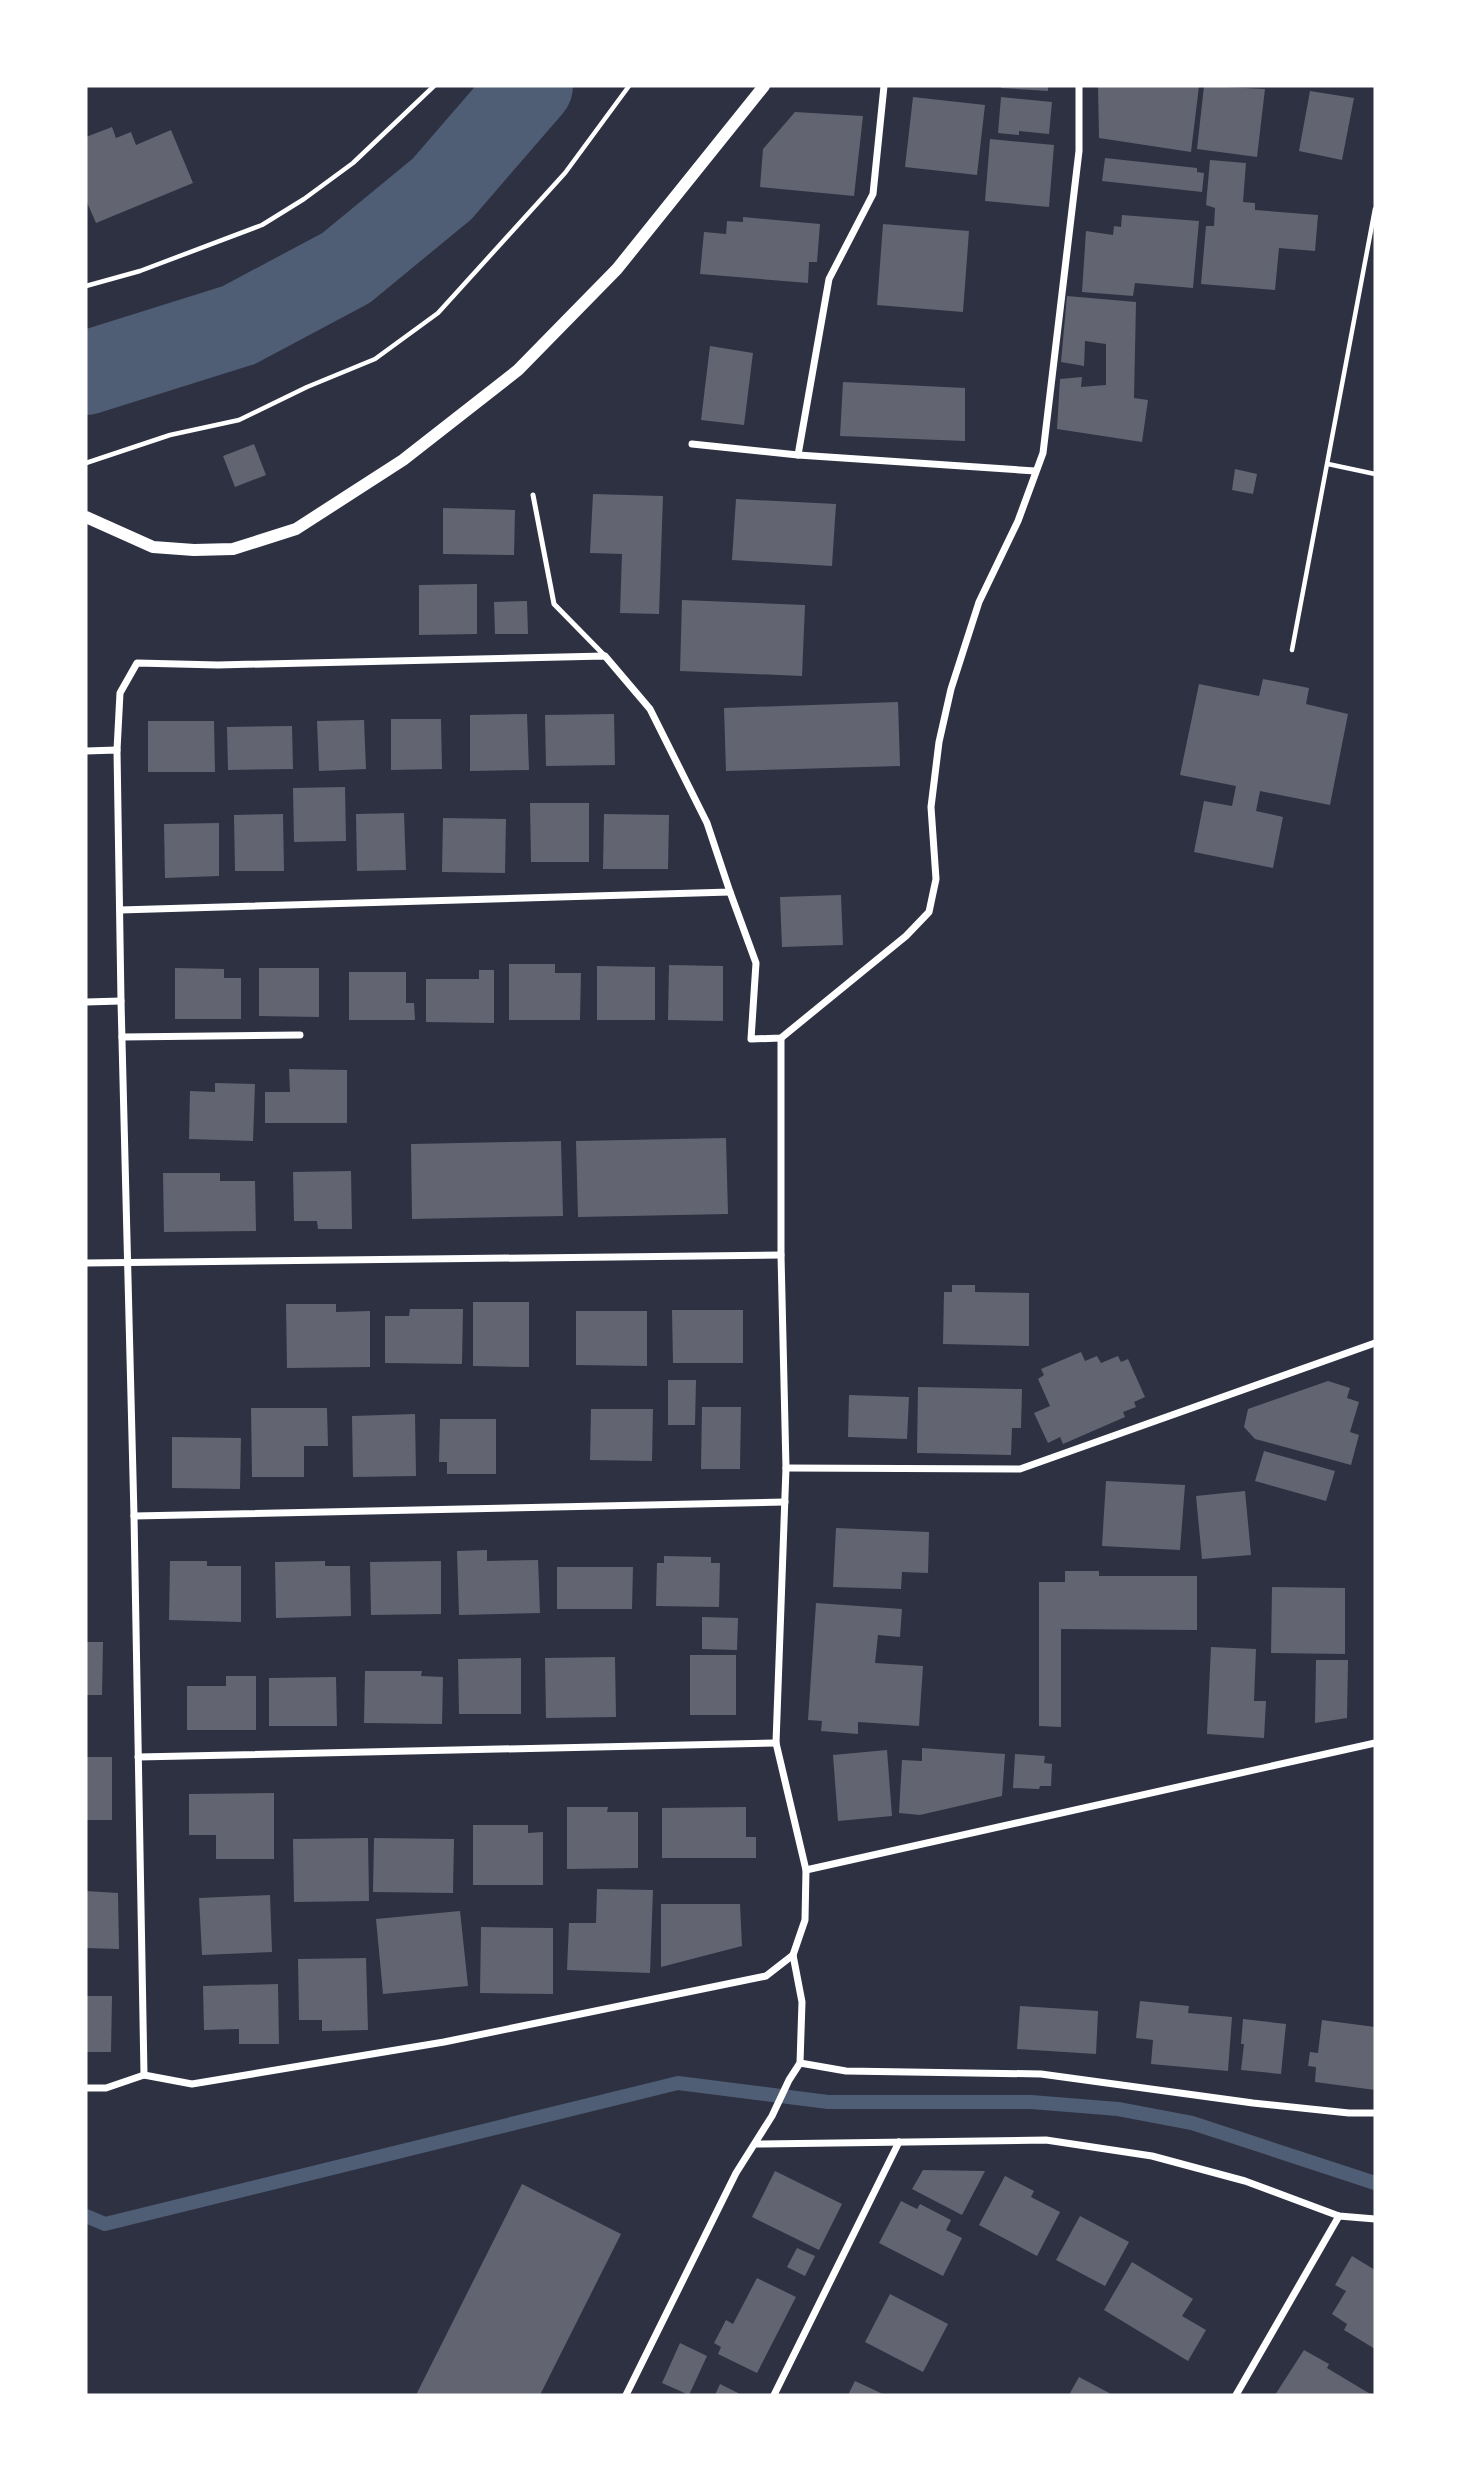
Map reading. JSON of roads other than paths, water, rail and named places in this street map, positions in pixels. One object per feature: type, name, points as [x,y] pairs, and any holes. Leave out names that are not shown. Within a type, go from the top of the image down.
[{"type":"street","points":[[86,517],[153,547],[194,550],[233,549],[296,529],[403,460],[518,370],[617,269],[764,86]]},
{"type":"street","points":[[798,455],[829,279],[873,194],[884,86]]},
{"type":"street","points":[[144,2075],[135,1516],[121,1001],[117,750],[120,693],[137,663],[218,665],[605,656],[650,709],[707,822],[756,963],[751,1039],[781,1038],[906,936],[929,912],[936,879],[931,807],[939,743],[951,689],[979,602],[1018,521],[1043,453],[1079,151],[1079,86]]},
{"type":"street","points":[[692,444],[798,455],[1035,471]]},
{"type":"street","points":[[86,751],[117,750]]},
{"type":"street","points":[[120,911],[730,892]]},
{"type":"street","points":[[86,1002],[121,1001]]},
{"type":"street","points":[[122,1037],[300,1035]]},
{"type":"street","points":[[626,2395],[736,2173],[772,2116],[800,2063],[802,2002],[793,1955],[805,1920],[806,1870],[776,1743],[786,1468],[781,1255],[781,1038]]},
{"type":"street","points":[[86,1263],[781,1255]]},
{"type":"street","points":[[786,1468],[1020,1469],[1375,1343]]},
{"type":"street","points":[[135,1516],[785,1502]]},
{"type":"street","points":[[138,1757],[776,1743]]},
{"type":"street","points":[[806,1870],[1375,1743]]},
{"type":"street","points":[[86,2088],[106,2088],[144,2075],[192,2084],[444,2042],[766,1976],[793,1955]]},
{"type":"street","points":[[800,2063],[846,2071],[1041,2074],[1253,2103],[1349,2113],[1375,2113]]},
{"type":"street","points":[[755,2144],[1046,2140],[1152,2156],[1245,2181],[1339,2216],[1375,2218]]},
{"type":"street","points":[[774,2395],[899,2142]]},
{"type":"street","points":[[1236,2395],[1339,2216]]},
{"type":"lane","points":[[533,495],[554,604],[605,656]]},
{"type":"waterway","points":[[86,373],[239,325],[346,268],[442,189],[531,86]]},
{"type":"waterway","points":[[86,2216],[105,2224],[678,2083],[828,2102],[1031,2102],[1118,2109],[1192,2123],[1375,2183]]}]
